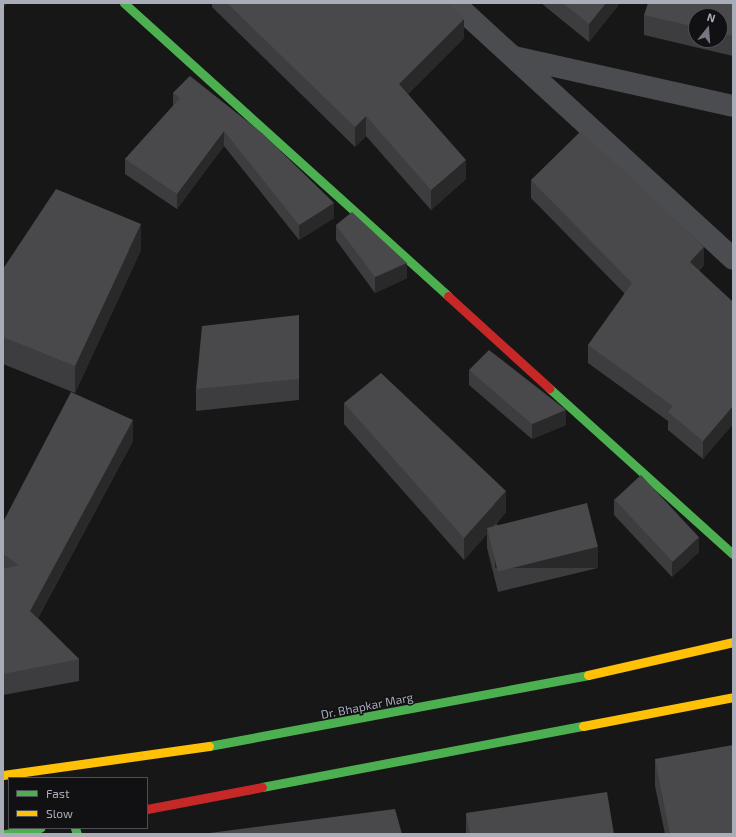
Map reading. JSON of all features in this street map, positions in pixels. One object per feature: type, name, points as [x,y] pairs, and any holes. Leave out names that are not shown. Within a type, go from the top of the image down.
[{"type":"main road","points":[[124,3],[733,554]]},
{"type":"main road","name":"Dr. Bhapkar Marg","points":[[3,775],[48,766],[264,738],[661,661],[733,642]]},
{"type":"main road","points":[[148,809],[733,697]]},
{"type":"main road","points":[[48,766],[53,777]]},
{"type":"main road","points":[[4,834],[34,829]]},
{"type":"street","points":[[454,3],[733,259]]},
{"type":"street","points":[[513,57],[733,106]]},
{"type":"building","points":[[227,3],[449,3],[464,19],[399,84],[466,160],[431,190],[366,116],[355,127]]},
{"type":"building","points":[[563,3],[606,3],[589,24]]},
{"type":"building","points":[[648,3],[733,3],[733,36],[728,35],[728,8],[688,8],[688,25],[644,15]]},
{"type":"building","points":[[190,76],[262,133],[334,203],[299,225],[224,131],[177,194],[125,159],[180,98],[173,93]]},
{"type":"building","points":[[581,131],[704,247],[690,262],[733,302],[733,406],[703,441],[668,412],[673,406],[588,345],[632,283],[531,180]]},
{"type":"building","points":[[56,189],[141,224],[75,366],[3,337],[3,269]]},
{"type":"building","points":[[352,212],[407,263],[375,277],[336,225]]},
{"type":"building","points":[[299,315],[299,379],[196,389],[202,326]]},
{"type":"building","points":[[489,350],[566,410],[532,424],[469,370]]},
{"type":"building","points":[[381,373],[506,491],[464,538],[344,403]]},
{"type":"building","points":[[71,392],[133,420],[30,611],[79,659],[3,674],[3,569],[19,565],[3,554],[3,522]]},
{"type":"building","points":[[641,475],[699,537],[673,562],[615,500]]},
{"type":"building","points":[[587,503],[598,547],[498,572],[487,528]]},
{"type":"building","points":[[733,745],[733,834],[670,834],[655,759]]},
{"type":"building","points":[[607,792],[614,834],[470,834],[466,813]]},
{"type":"building","points":[[395,809],[402,834],[202,834]]},
{"type":"traffic: fast","points":[[124,3],[448,296]]},
{"type":"traffic: fast","points":[[549,388],[733,554]]},
{"type":"traffic: fast","points":[[209,746],[588,675]]},
{"type":"traffic: fast","points":[[262,787],[583,726]]},
{"type":"traffic: fast","points":[[5,834],[34,829]]},
{"type":"traffic: fast","points":[[75,829],[77,834]]},
{"type":"traffic: slow","points":[[588,675],[733,642]]},
{"type":"traffic: slow","points":[[583,726],[733,697]]},
{"type":"traffic: slow","points":[[3,775],[209,746]]},
{"type":"traffic: jam","points":[[448,296],[549,388]]},
{"type":"traffic: jam","points":[[148,809],[262,787]]}]
